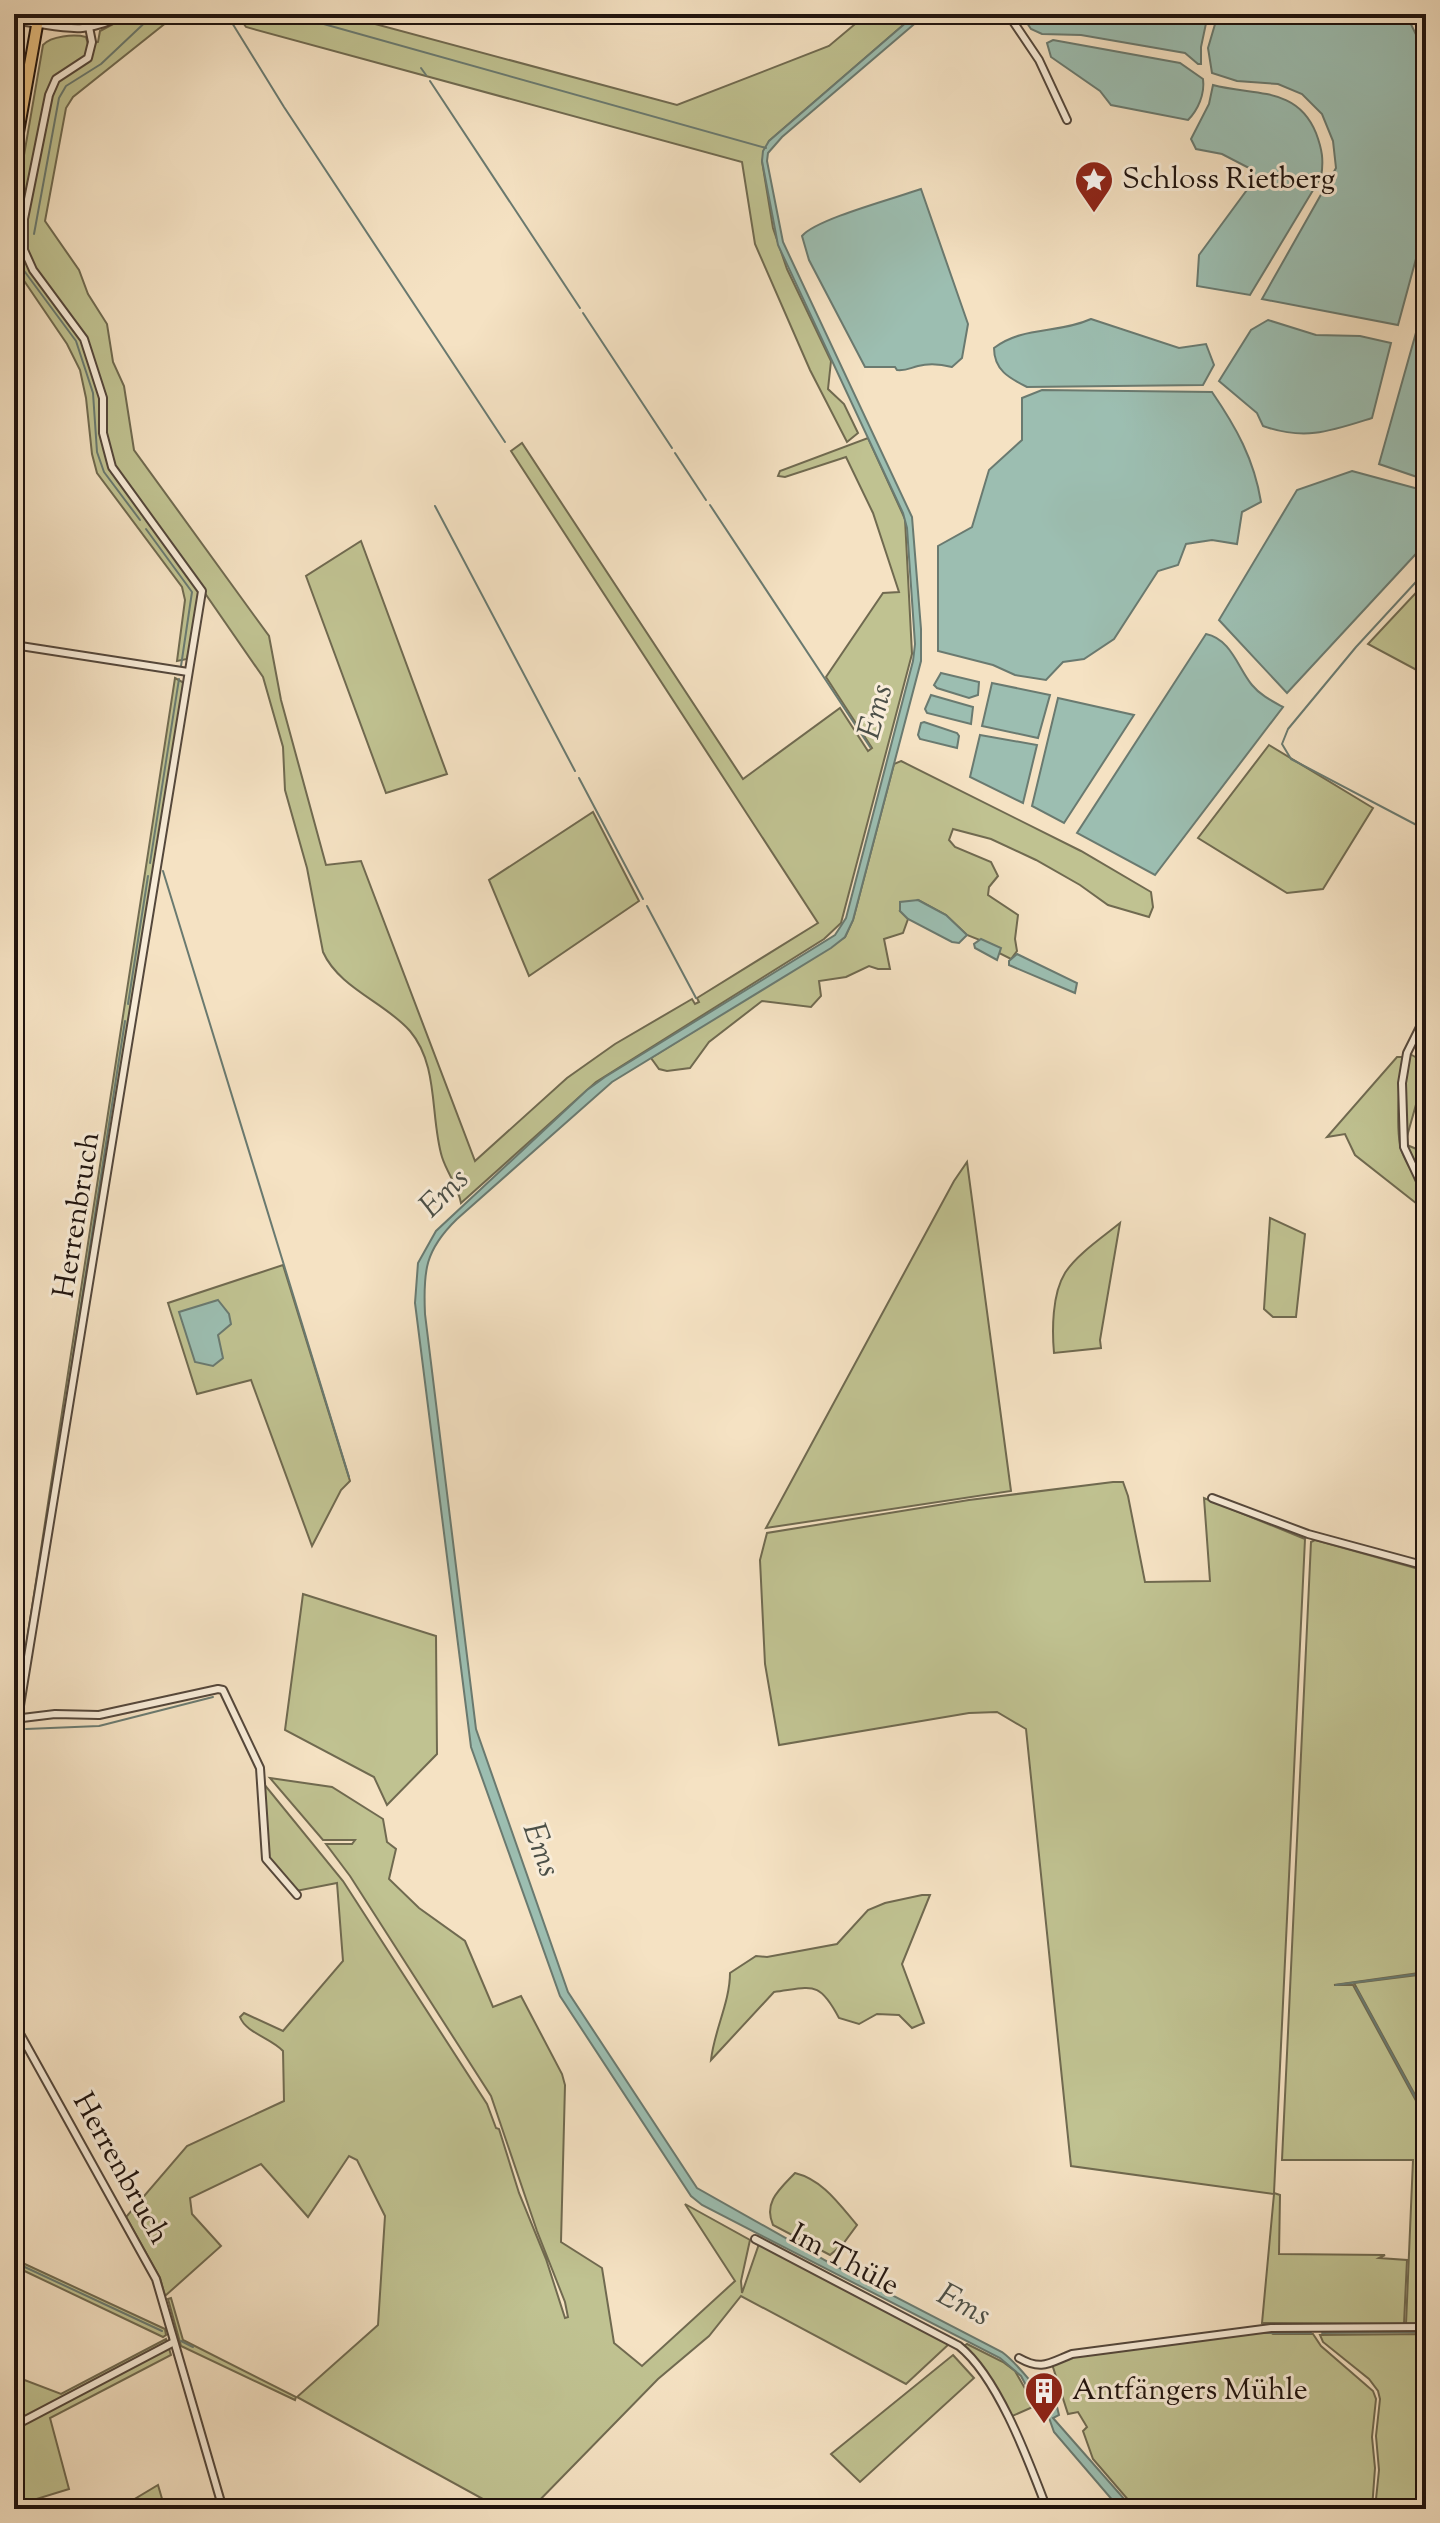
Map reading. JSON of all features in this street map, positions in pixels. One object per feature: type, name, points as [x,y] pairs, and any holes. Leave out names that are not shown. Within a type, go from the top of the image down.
[{"type":"main road","points":[[14,155],[38,19]]},
{"type":"street","points":[[14,21],[38,19],[64,30],[89,27],[124,14]]},
{"type":"street","points":[[1008,14],[1039,60],[1067,120]]},
{"type":"street","name":"Herrenbruch","points":[[14,1764],[16,1718],[202,591],[112,467],[103,433],[103,398],[84,339],[33,270],[24,250],[24,219],[49,95],[56,79],[88,58],[92,42],[89,27]]},
{"type":"street","points":[[14,645],[188,672]]},
{"type":"street","points":[[1426,1015],[1407,1053],[1402,1083],[1404,1147],[1426,1194]]},
{"type":"street","points":[[1212,1498],[1308,1534],[1426,1566]]},
{"type":"street","points":[[16,1718],[55,1714],[99,1715],[223,1690],[260,1768],[266,1859],[297,1895]]},
{"type":"street","name":"Herrenbruch","points":[[14,2023],[156,2279],[223,2509]]},
{"type":"street","name":"Im Thüle","points":[[755,2239],[959,2346],[970,2355],[979,2365],[1017,2434],[1047,2509]]},
{"type":"street","points":[[1019,2358],[1034,2366],[1043,2366],[1072,2354],[1271,2328],[1426,2327]]},
{"type":"street","points":[[14,2426],[174,2342]]},
{"type":"green space","points":[[132,14],[177,14],[73,97],[66,108],[45,221],[79,270],[88,294],[107,324],[113,362],[124,386],[134,450],[269,636],[281,700],[326,865],[361,861],[475,1161],[567,1078],[615,1044],[692,999],[695,1004],[699,1002],[697,998],[818,923],[511,451],[522,443],[743,779],[840,708],[868,751],[872,748],[826,677],[883,593],[899,592],[873,513],[846,457],[785,477],[778,476],[780,471],[868,438],[905,519],[912,654],[841,923],[824,939],[596,1082],[461,1203],[442,1157],[430,1075],[419,1045],[400,1021],[340,976],[323,952],[307,868],[285,790],[283,747],[263,677],[202,589],[187,659],[177,661],[185,600],[182,587],[97,473],[80,370],[67,344],[14,266],[14,213],[43,45],[69,36],[86,37],[88,44],[98,42],[100,31]]},
{"type":"green space","points":[[237,14],[338,14],[677,105],[829,46],[867,14],[916,14],[769,141],[762,161],[773,228],[787,269],[831,361],[828,389],[844,404],[858,433],[847,442],[810,370],[755,244],[742,162],[246,27]]},
{"type":"green space","points":[[361,541],[447,774],[386,793],[306,576]]},
{"type":"green space","points":[[1426,582],[1426,675],[1368,644]]},
{"type":"green space","points":[[175,678],[186,684],[17,1705]]},
{"type":"green space","points":[[1269,745],[1373,808],[1323,889],[1287,893],[1198,838]]},
{"type":"green space","points":[[901,761],[1081,851],[1151,892],[1153,907],[1149,917],[1108,905],[1036,860],[991,839],[953,829],[949,840],[955,847],[991,862],[998,876],[989,887],[988,895],[1018,915],[1017,951],[1011,959],[999,953],[1000,948],[967,935],[946,915],[918,900],[900,911],[908,919],[903,933],[884,939],[890,969],[869,966],[846,977],[819,981],[821,996],[811,1007],[762,1001],[709,1042],[690,1068],[659,1069],[651,1058],[845,937],[853,920],[894,764]]},
{"type":"green space","points":[[593,812],[639,901],[529,976],[489,880]]},
{"type":"green space","points":[[1410,1054],[1426,1063],[1426,1069],[1406,1140],[1406,1079]]},
{"type":"green space","points":[[1397,1057],[1403,1057],[1398,1105],[1400,1144],[1423,1196],[1426,1211],[1355,1155],[1345,1134],[1327,1137]]},
{"type":"green space","points":[[1407,1145],[1426,1153],[1426,1187]]},
{"type":"green space","points":[[967,1162],[1011,1491],[766,1528],[954,1181]]},
{"type":"green space","points":[[1270,1218],[1305,1234],[1296,1317],[1273,1317],[1264,1309]]},
{"type":"green space","points":[[1120,1223],[1101,1348],[1054,1353],[1055,1301],[1065,1273],[1083,1253]]},
{"type":"green space","points":[[283,1265],[350,1481],[341,1490],[312,1546],[251,1380],[197,1394],[168,1303]]},
{"type":"green space","points":[[1123,1482],[1128,1496],[1145,1582],[1210,1581],[1204,1498],[1305,1539],[1274,2193],[1280,2195],[1279,2254],[1385,2255],[1379,2258],[1407,2260],[1404,2324],[1262,2323],[1274,2194],[1071,2166],[1026,1729],[997,1712],[969,1713],[779,1745],[765,1664],[760,1560],[767,1533],[969,1500]]},
{"type":"green space","points":[[1315,1540],[1426,1571],[1426,1972],[1334,1985],[1353,1985],[1426,2119],[1426,2324],[1406,2324],[1413,2160],[1282,2160],[1311,1542]]},
{"type":"green space","points":[[303,1594],[436,1636],[437,1754],[387,1805],[374,1777],[285,1730]]},
{"type":"green space","points":[[270,1778],[332,1787],[383,1819],[387,1842],[396,1849],[389,1879],[419,1908],[465,1941],[493,2007],[521,1996],[565,2085],[561,2242],[602,2268],[614,2343],[642,2366],[735,2281],[685,2204],[750,2240],[741,2281],[742,2293],[759,2244],[949,2344],[906,2384],[741,2296],[709,2336],[658,2379],[531,2509],[501,2509],[297,2397],[378,2325],[385,2216],[357,2160],[349,2156],[308,2217],[261,2164],[190,2198],[192,2214],[221,2246],[165,2296],[160,2278],[126,2217],[187,2146],[284,2101],[283,2051],[248,2027],[240,2017],[244,2013],[283,2031],[343,1961],[337,1883],[296,1891],[268,1858],[264,1784],[343,1881],[487,2104],[499,2129],[565,2318],[568,2317],[491,2096],[350,1876],[326,1844],[352,1844],[355,1840],[323,1840]]},
{"type":"green space","points":[[930,1895],[902,1964],[924,2023],[912,2028],[899,2015],[877,2014],[859,2024],[839,2018],[826,1997],[814,1989],[774,1992],[711,2060],[730,1973],[756,1956],[767,1957],[837,1944],[868,1910]]},
{"type":"green space","points":[[1426,1974],[1426,2115],[1354,1983]]},
{"type":"green space","points":[[795,2173],[822,2187],[857,2225],[830,2255],[773,2225],[770,2217],[772,2203]]},
{"type":"green space","points":[[14,2259],[165,2329],[166,2335],[163,2337],[14,2266]]},
{"type":"green space","points":[[171,2298],[183,2340],[296,2397],[295,2400],[181,2346],[168,2299]]},
{"type":"green space","points":[[1268,2331],[1273,2334],[1313,2334],[1321,2346],[1373,2391],[1376,2399],[1372,2437],[1375,2468],[1372,2509],[1136,2509],[1093,2459],[1083,2431],[1087,2427],[1078,2412],[1068,2414],[1052,2364],[1075,2355]]},
{"type":"green space","points":[[1426,2334],[1426,2509],[1375,2509],[1379,2470],[1376,2436],[1378,2391],[1369,2379],[1323,2342],[1320,2335]]},
{"type":"green space","points":[[166,2339],[171,2355],[50,2418],[69,2489],[33,2500],[28,2509],[14,2509],[14,2376],[61,2394]]},
{"type":"green space","points":[[967,2344],[1015,2371],[1035,2406],[1010,2417],[981,2365],[964,2346]]},
{"type":"green space","points":[[953,2355],[974,2378],[860,2482],[831,2454]]},
{"type":"green space","points":[[158,2485],[165,2509],[118,2509]]},
{"type":"shaded area","points":[[916,14],[926,14],[782,137],[768,153],[767,161],[783,242],[912,517],[921,661],[853,920],[845,937],[831,948],[612,1082],[457,1219],[438,1241],[428,1262],[425,1314],[476,1729],[568,1992],[697,2188],[830,2263],[1002,2352],[1057,2407],[1059,2415],[1053,2418],[1133,2509],[1120,2509],[1054,2432],[1049,2418],[1040,2412],[1021,2376],[1000,2358],[702,2205],[691,2196],[560,1996],[471,1747],[415,1303],[418,1263],[436,1231],[587,1090],[835,935],[846,918],[913,661],[915,644],[907,528],[903,513],[778,245],[762,161],[769,141]]},
{"type":"shaded area","points":[[1021,14],[1208,14],[1201,64],[1198,64],[1185,53],[1081,35],[1042,34],[1031,29]]},
{"type":"shaded area","points":[[1218,14],[1406,14],[1426,55],[1426,222],[1398,325],[1262,299],[1336,168],[1333,141],[1322,114],[1302,94],[1278,84],[1237,81],[1212,73],[1208,48]]},
{"type":"shaded area","points":[[1053,40],[1180,63],[1203,79],[1200,101],[1188,120],[1111,105],[1100,91],[1051,57],[1047,43]]},
{"type":"shaded area","points":[[1213,85],[1273,96],[1298,107],[1308,118],[1321,149],[1321,177],[1250,295],[1197,286],[1199,255],[1254,177],[1251,169],[1222,154],[1196,149],[1191,139],[1209,104]]},
{"type":"shaded area","points":[[921,189],[968,324],[962,358],[952,367],[931,364],[897,370],[895,367],[865,367],[809,260],[802,236],[839,216]]},
{"type":"shaded area","points":[[1091,319],[1179,348],[1206,344],[1214,365],[1203,385],[1027,387],[1009,377],[997,362],[994,348],[1005,341]]},
{"type":"shaded area","points":[[1268,320],[1316,335],[1360,336],[1391,343],[1372,418],[1331,430],[1305,433],[1263,426],[1257,413],[1219,381],[1251,330]]},
{"type":"shaded area","points":[[1419,322],[1426,324],[1426,480],[1379,464]]},
{"type":"shaded area","points":[[1042,390],[1212,392],[1243,444],[1261,502],[1242,512],[1237,544],[1212,540],[1186,544],[1178,565],[1158,571],[1114,639],[1084,659],[1063,662],[1046,680],[1015,675],[993,665],[938,651],[938,546],[972,527],[989,470],[1022,440],[1022,398]]},
{"type":"shaded area","points":[[1352,471],[1426,491],[1426,543],[1287,693],[1219,620],[1297,490]]},
{"type":"shaded area","points":[[1206,634],[1228,648],[1255,689],[1283,707],[1155,875],[1077,833]]},
{"type":"shaded area","points":[[941,673],[979,682],[978,695],[969,698],[937,688],[934,685]]},
{"type":"shaded area","points":[[992,683],[1050,695],[1038,738],[982,726]]},
{"type":"shaded area","points":[[931,695],[973,707],[971,724],[927,713],[925,709]]},
{"type":"shaded area","points":[[1058,698],[1134,715],[1064,823],[1032,806]]},
{"type":"shaded area","points":[[924,722],[957,733],[957,748],[920,739],[918,735]]},
{"type":"shaded area","points":[[980,735],[1037,745],[1023,803],[970,777]]},
{"type":"shaded area","points":[[918,900],[946,915],[967,935],[959,943],[952,942],[908,919],[900,911],[900,902]]},
{"type":"shaded area","points":[[981,939],[1001,948],[997,960],[975,948],[974,944]]},
{"type":"shaded area","points":[[1017,954],[1077,983],[1075,993],[1009,965]]},
{"type":"shaded area","points":[[218,1300],[229,1314],[231,1324],[218,1335],[223,1358],[213,1366],[195,1362],[179,1312]]},
{"type":"waterway","points":[[34,234],[59,98],[66,86],[101,64],[154,14]]},
{"type":"waterway","points":[[288,14],[766,148]]},
{"type":"waterway","points":[[229,18],[284,107],[505,442]]},
{"type":"waterway","points":[[421,68],[426,75]]},
{"type":"waterway","points":[[430,81],[580,308]]},
{"type":"waterway","points":[[22,268],[76,341],[93,393],[97,452],[104,472],[140,520]]},
{"type":"waterway","points":[[583,313],[672,448]]},
{"type":"waterway","points":[[675,453],[706,500]]},
{"type":"waterway","name":"Ems","points":[[710,505],[870,747]]},
{"type":"waterway","points":[[435,506],[575,771]]},
{"type":"waterway","points":[[146,529],[192,592],[181,666]]},
{"type":"waterway","points":[[1426,571],[1356,647],[1288,729],[1282,744],[1291,759],[1426,830]]},
{"type":"waterway","points":[[150,863],[179,679]]},
{"type":"waterway","points":[[579,778],[643,899]]},
{"type":"waterway","points":[[163,871],[349,1477]]},
{"type":"waterway","points":[[128,1004],[148,876]]},
{"type":"waterway","points":[[647,906],[696,998]]},
{"type":"waterway","points":[[67,1395],[125,1021]]},
{"type":"waterway","points":[[50,1504],[65,1406]]},
{"type":"waterway","points":[[26,1729],[99,1726],[213,1697]]},
{"type":"waterway","points":[[1336,1985],[1426,1973]]},
{"type":"waterway","points":[[1356,1988],[1426,2117]]},
{"type":"waterway","points":[[14,2262],[162,2331]]},
{"type":"waterway","points":[[1322,2333],[1426,2332]]},
{"type":"waterway","points":[[1264,2333],[1311,2333]]},
{"type":"waterway","points":[[181,2341],[193,2347]]},
{"type":"place","name":"Schloss Rietberg","points":[[1094,214]]},
{"type":"place","name":"Antfängers Mühle","points":[[1044,2425]]}]
